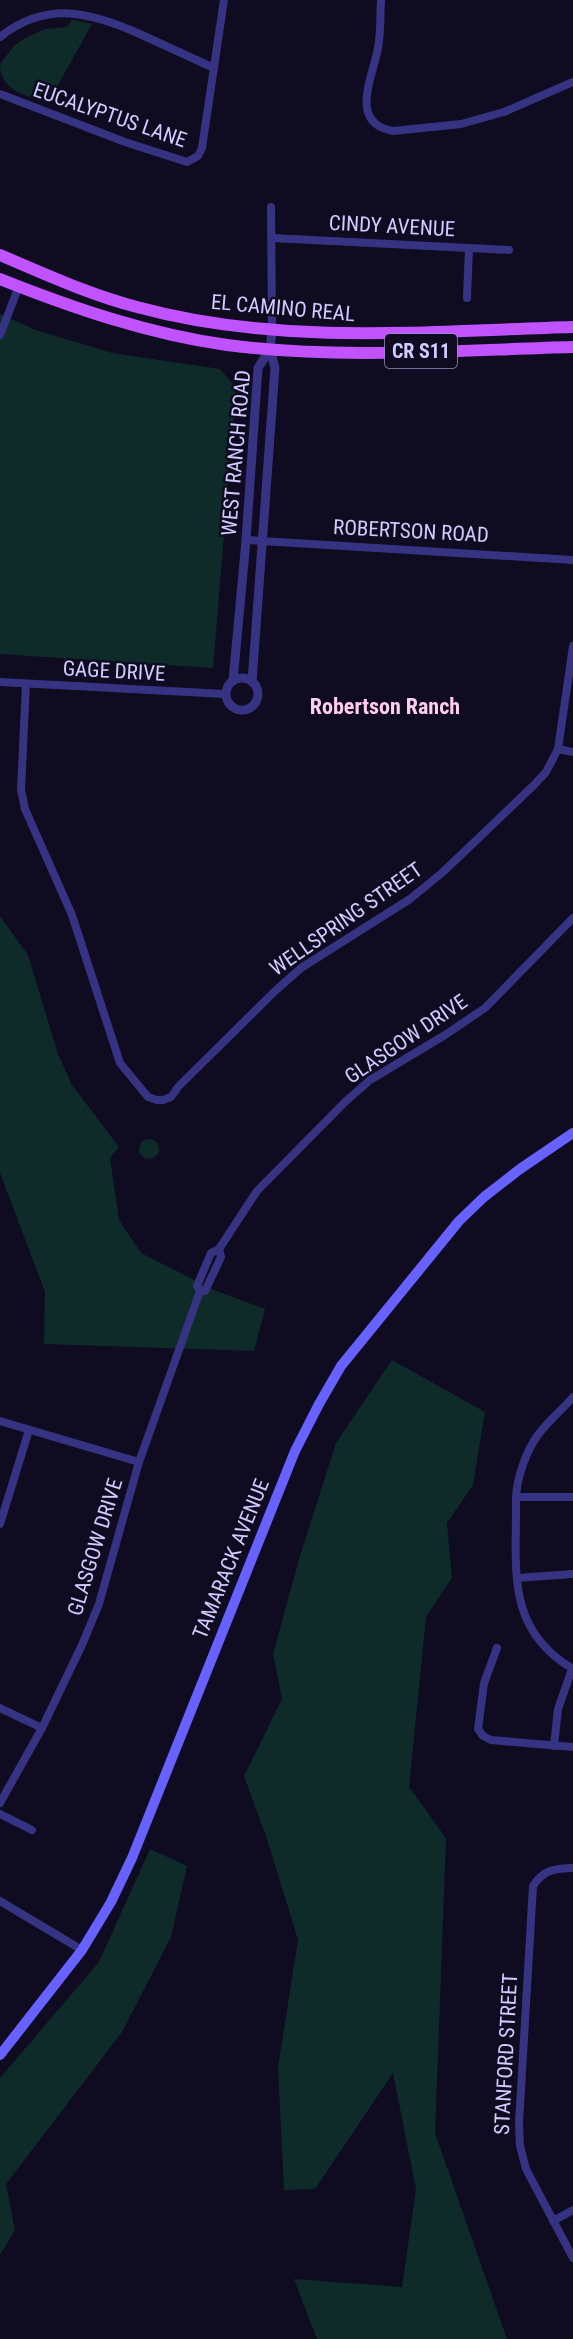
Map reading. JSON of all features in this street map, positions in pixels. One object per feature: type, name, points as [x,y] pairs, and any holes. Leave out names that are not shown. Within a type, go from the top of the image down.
[{"type":"main road","name":"EL CAMINO REAL","points":[[0,255],[69,284],[135,307],[182,318],[272,331],[334,334],[573,327]]},
{"type":"main road","name":"EL CAMINO REAL","points":[[0,279],[62,304],[130,325],[226,344],[270,349],[365,352],[573,347]]},
{"type":"main road","name":"TAMARACK AVENUE","points":[[0,2055],[82,1950],[111,1902],[132,1858],[295,1451],[341,1366],[459,1221],[511,1176],[573,1133]]},
{"type":"street","points":[[0,37],[13,25],[39,14],[52,10],[70,9],[110,21],[214,68],[224,0]]},
{"type":"street","points":[[381,0],[379,45],[365,102],[367,114],[373,123],[382,129],[393,131],[458,124],[494,115],[573,82]]},
{"type":"street","name":"EUCALYPTUS LANE","points":[[0,94],[174,160],[187,162],[193,160],[202,148],[214,68]]},
{"type":"street","points":[[270,349],[272,331],[271,207]]},
{"type":"street","name":"CINDY AVENUE","points":[[272,238],[509,250]]},
{"type":"street","points":[[467,298],[468,248]]},
{"type":"street","points":[[0,335],[19,286]]},
{"type":"street","name":"WEST RANCH ROAD","points":[[233,681],[258,368],[270,349]]},
{"type":"street","name":"WEST RANCH ROAD","points":[[252,682],[275,368],[270,349]]},
{"type":"street","name":"ROBERTSON ROAD","points":[[246,540],[573,560]]},
{"type":"street","name":"WELLSPRING STREET","points":[[26,684],[21,790],[25,809],[72,915],[120,1063],[148,1097],[163,1100],[171,1097],[218,1047],[301,968],[410,899],[443,872],[546,772],[558,750],[573,646]]},
{"type":"street","points":[[243,678],[252,682],[256,686],[258,697],[256,702],[248,709],[233,708],[225,694],[226,689],[233,681],[243,678]]},
{"type":"street","name":"GAGE DRIVE","points":[[0,682],[225,694]]},
{"type":"street","points":[[558,750],[573,752]]},
{"type":"street","name":"GLASGOW DRIVE","points":[[0,1803],[42,1728],[99,1604],[139,1462],[200,1291],[205,1291],[221,1257],[219,1249],[257,1191],[345,1102],[370,1080],[484,1008],[573,918]]},
{"type":"street","points":[[554,1746],[558,1709],[573,1669],[559,1661],[537,1640],[525,1618],[517,1592],[516,1489],[537,1436],[573,1397]]},
{"type":"street","points":[[0,1422],[139,1462]]},
{"type":"street","points":[[0,1524],[29,1430]]},
{"type":"street","points":[[516,1497],[573,1497]]},
{"type":"street","points":[[517,1578],[573,1574]]},
{"type":"street","points":[[497,1648],[484,1683],[478,1728],[483,1736],[491,1740],[573,1747]]},
{"type":"street","points":[[0,1708],[42,1728]]},
{"type":"street","points":[[0,1814],[32,1830]]},
{"type":"street","name":"STANFORD STREET","points":[[573,1868],[550,1869],[539,1877],[533,1886],[519,2123],[520,2146],[526,2169],[573,2258]]},
{"type":"street","points":[[0,1900],[82,1950]]},
{"type":"street","points":[[553,2221],[573,2210]]},
{"type":"green space","points":[[72,20],[92,24],[48,103],[24,95],[10,87],[1,73],[0,64],[14,46],[45,29],[67,27]]},
{"type":"green space","points":[[0,314],[36,330],[112,353],[220,369],[236,388],[213,668],[0,654]]},
{"type":"green space","points":[[0,916],[28,955],[58,1054],[72,1085],[119,1147],[110,1158],[119,1220],[141,1253],[214,1290],[265,1309],[254,1351],[44,1344],[45,1292],[0,1173]]},
{"type":"green space","points":[[145,1139],[153,1139],[159,1145],[159,1153],[153,1159],[145,1159],[139,1153],[139,1145]]},
{"type":"green space","points":[[392,1360],[485,1412],[473,1485],[447,1523],[452,1578],[426,1617],[409,1787],[446,1838],[435,2133],[507,2339],[317,2339],[294,2279],[402,2287],[416,2189],[393,2073],[315,2189],[284,2190],[278,2067],[298,1940],[268,1842],[244,1776],[282,1699],[273,1654],[299,1559],[336,1443]]},
{"type":"green space","points":[[150,1849],[187,1866],[171,1937],[122,2032],[6,2184],[15,2230],[0,2255],[0,2078],[99,1962]]},
{"type":"district","name":"Robertson Ranch","points":[[385,706]]}]
